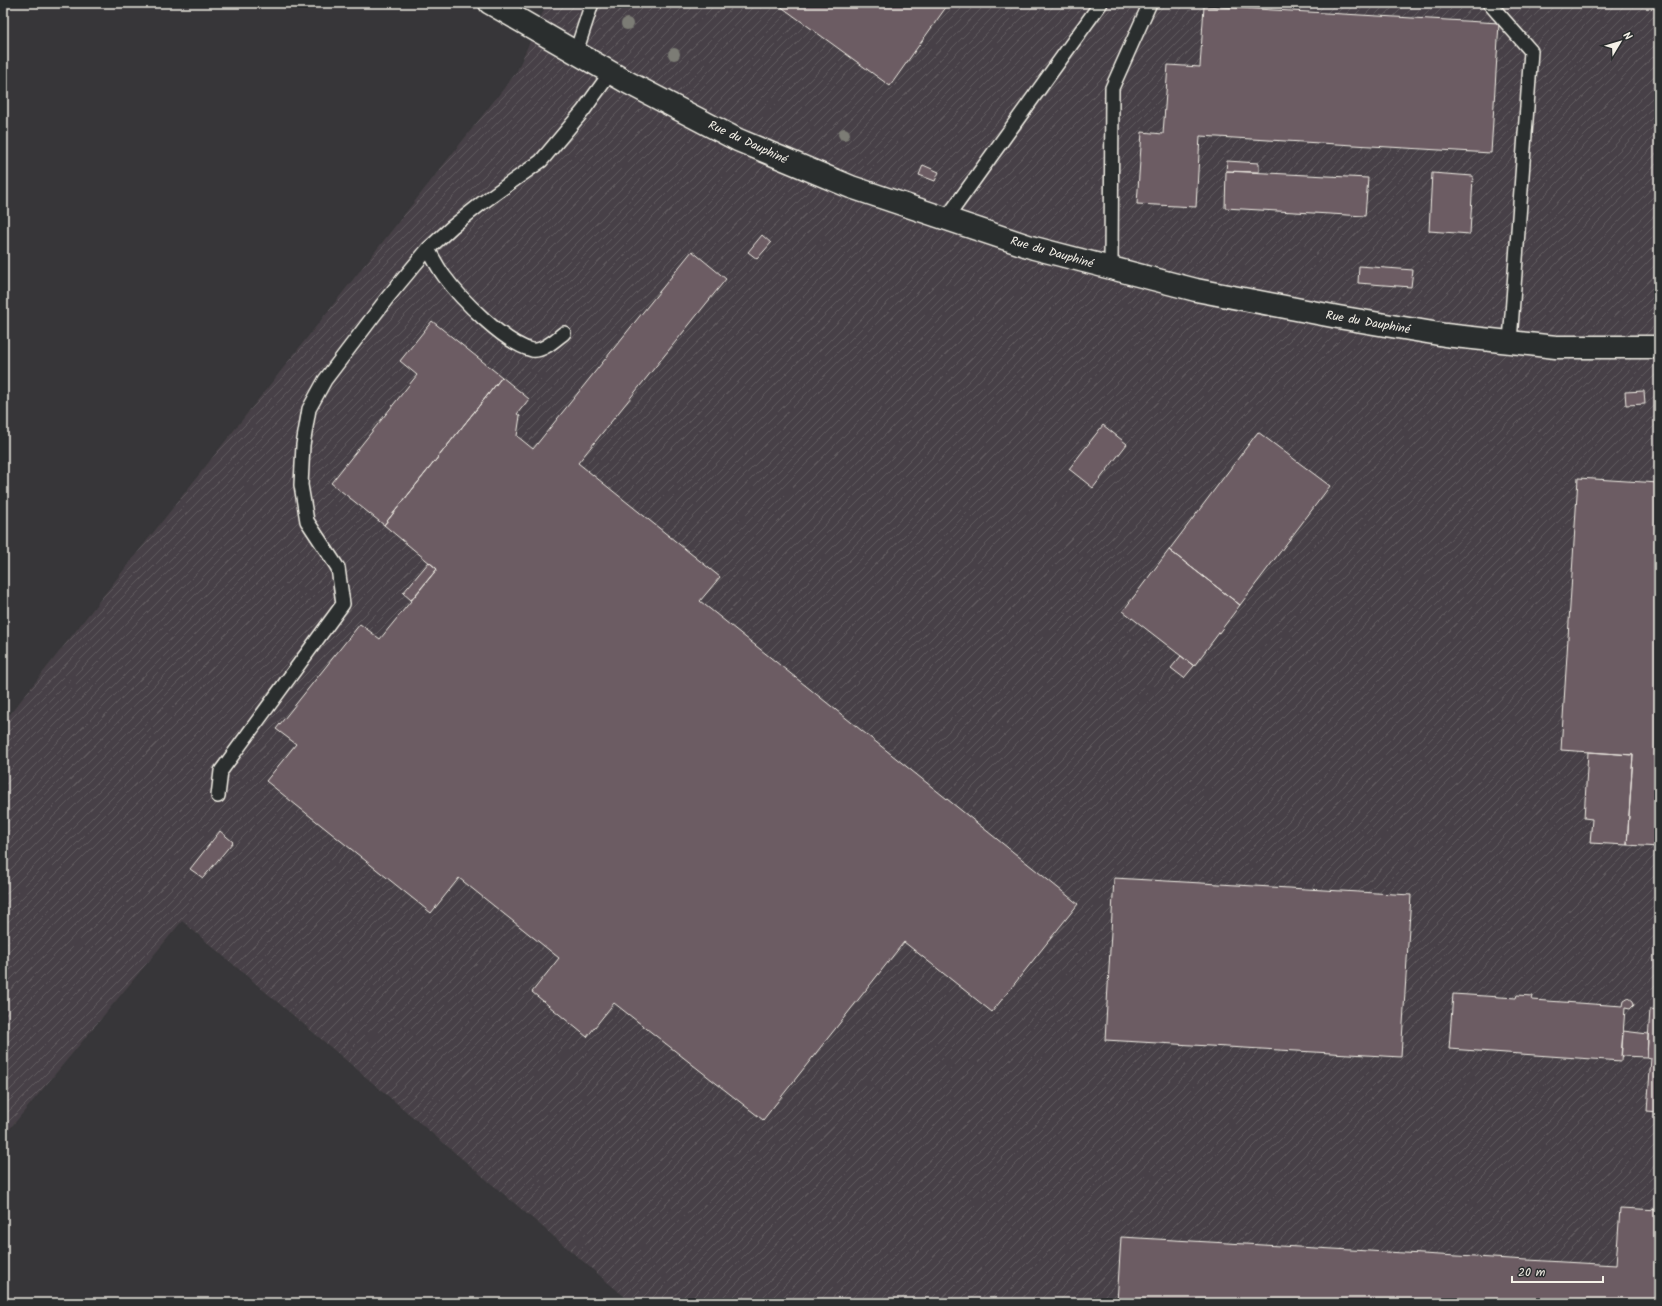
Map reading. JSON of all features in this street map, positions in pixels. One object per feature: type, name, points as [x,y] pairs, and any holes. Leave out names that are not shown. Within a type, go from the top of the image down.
[{"type":"main road","name":"Rue du Dauphiné","points":[[490,3],[611,72],[738,140],[851,187],[1034,248],[1196,290],[1338,318],[1445,335],[1556,347],[1659,347]]},
{"type":"lane","points":[[576,52],[592,3]]},
{"type":"lane","points":[[946,219],[1101,3]]},
{"type":"lane","points":[[1111,268],[1112,88],[1150,3]]},
{"type":"lane","points":[[1489,3],[1531,52],[1510,342]]},
{"type":"lane","points":[[218,796],[221,772],[343,604],[338,568],[307,521],[301,485],[303,445],[310,409],[325,380],[388,297],[428,249],[482,203],[541,161],[583,111],[611,72]]},
{"type":"lane","points":[[428,249],[443,276],[474,311],[508,339],[533,350],[545,347],[564,333]]},
{"type":"shaded area","points":[[547,3],[1659,3],[1659,1303],[632,1303],[182,921],[3,1137],[3,723],[516,73]]},
{"type":"building","points":[[776,3],[949,3],[890,86]]},
{"type":"building","points":[[1204,6],[1499,23],[1491,153],[1200,136],[1196,207],[1137,204],[1142,132],[1163,134],[1168,65],[1200,67]]},
{"type":"building","points":[[1227,161],[1259,163],[1259,172],[1226,171]]},
{"type":"building","points":[[923,165],[939,172],[935,181],[919,175]]},
{"type":"building","points":[[1226,171],[1368,178],[1365,216],[1225,208]]},
{"type":"building","points":[[1432,173],[1473,176],[1470,234],[1429,231]]},
{"type":"building","points":[[762,235],[771,243],[757,259],[748,252]]},
{"type":"building","points":[[692,251],[726,279],[578,463],[720,577],[700,601],[1078,904],[992,1012],[904,942],[763,1120],[614,1003],[587,1037],[532,992],[559,958],[459,878],[431,913],[266,781],[296,744],[276,729],[360,624],[380,639],[437,569],[384,525],[502,377],[529,399],[517,414],[520,416],[517,436],[533,449]]},
{"type":"building","points":[[1359,266],[1413,270],[1411,287],[1358,283]]},
{"type":"building","points":[[432,321],[502,377],[384,525],[331,483],[417,375],[400,361]]},
{"type":"building","points":[[1644,391],[1645,404],[1626,405],[1625,392]]},
{"type":"building","points":[[1103,425],[1127,444],[1093,488],[1069,469]]},
{"type":"building","points":[[1258,432],[1330,486],[1240,605],[1169,550]]},
{"type":"building","points":[[1578,478],[1659,483],[1659,847],[1627,845],[1633,755],[1561,750]]},
{"type":"building","points":[[1169,550],[1240,605],[1194,666],[1123,611]]},
{"type":"building","points":[[429,562],[437,569],[411,600],[403,593]]},
{"type":"building","points":[[1181,656],[1194,666],[1184,678],[1171,668]]},
{"type":"building","points":[[1588,752],[1633,755],[1627,845],[1590,843],[1592,819],[1584,818]]},
{"type":"building","points":[[220,831],[233,842],[203,878],[190,869]]},
{"type":"building","points":[[1114,878],[1411,895],[1401,1057],[1105,1040]]},
{"type":"building","points":[[1453,994],[1516,998],[1517,995],[1533,996],[1532,1000],[1623,1006],[1624,1001],[1629,998],[1633,1001],[1634,1005],[1630,1009],[1625,1008],[1621,1061],[1449,1049]]},
{"type":"building","points":[[1650,1009],[1659,1010],[1659,1112],[1647,1111],[1651,1058],[1647,1057]]},
{"type":"building","points":[[1623,1031],[1648,1034],[1647,1057],[1621,1056]]},
{"type":"building","points":[[1620,1208],[1659,1210],[1659,1303],[1117,1303],[1121,1237],[1616,1265]]}]
